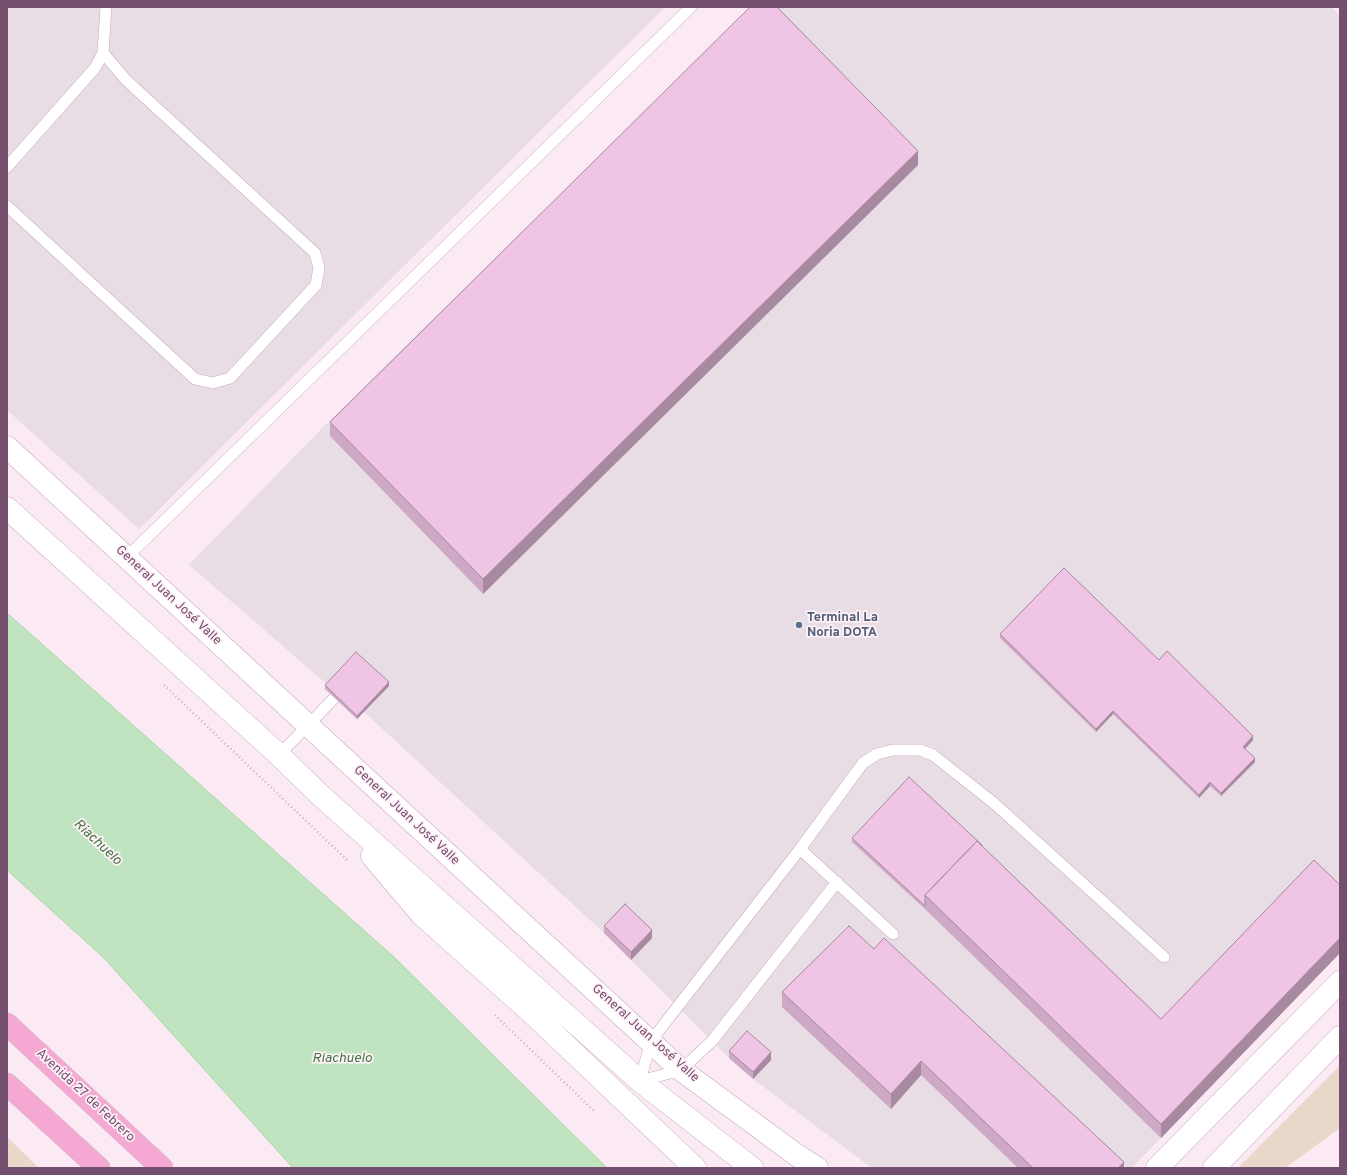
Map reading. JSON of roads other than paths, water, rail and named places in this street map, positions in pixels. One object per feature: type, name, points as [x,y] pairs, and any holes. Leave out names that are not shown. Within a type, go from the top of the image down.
[{"type":"main road","name":"General Juan José Valle","points":[[7,447],[681,1070],[798,1156],[817,1168]]},
{"type":"main road","points":[[7,508],[279,755],[319,794],[640,1081],[752,1168]]},
{"type":"main road","points":[[319,794],[421,914],[533,1014],[695,1168]]},
{"type":"main road","points":[[1157,1168],[1340,982]]},
{"type":"main road","name":"Avenida 27 de Febrero","points":[[7,1024],[162,1168]]},
{"type":"main road","points":[[1214,1168],[1336,1041]]},
{"type":"main road","points":[[7,1084],[98,1168]]},
{"type":"lane","points":[[7,167],[96,68],[104,53],[106,7]]},
{"type":"lane","points":[[126,558],[691,7]]},
{"type":"lane","points":[[7,206],[195,380],[213,383],[230,378],[316,285],[319,268],[314,253],[126,80],[104,53]]},
{"type":"lane","points":[[279,755],[350,681]]},
{"type":"lane","points":[[640,1081],[651,1041],[800,849],[862,763],[877,754],[893,750],[920,750],[933,755],[994,804],[1164,957]]},
{"type":"lane","points":[[800,849],[894,934]]},
{"type":"lane","points":[[640,1081],[681,1070],[712,1041],[837,882]]},
{"type":"water","name":"Riachuelo","points":[[7,613],[395,958],[607,1168],[293,1168],[104,958],[7,870]]},
{"type":"place","name":"Terminal La Noria DOTA","points":[[799,625]]}]
